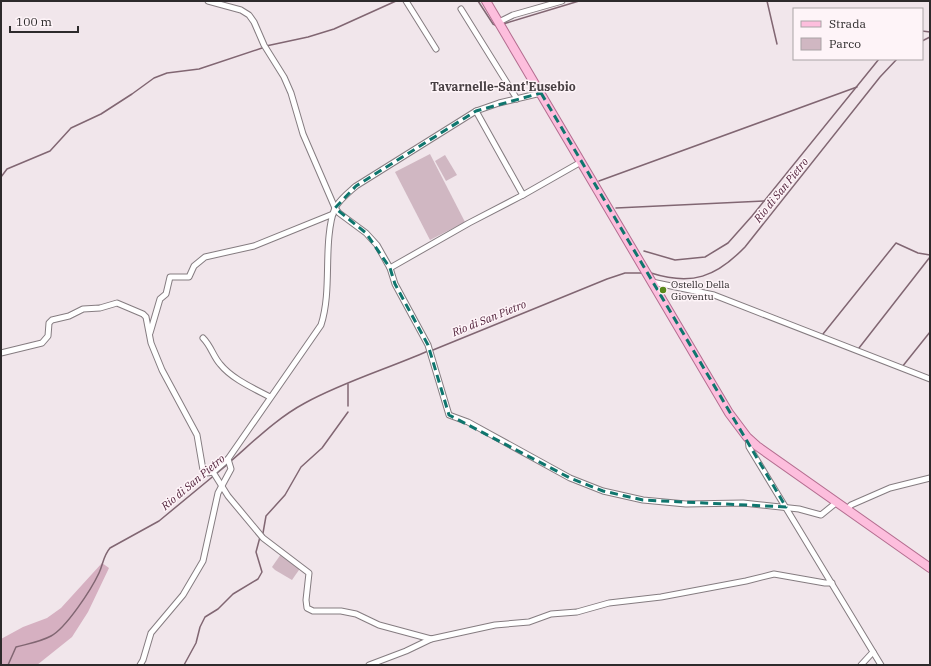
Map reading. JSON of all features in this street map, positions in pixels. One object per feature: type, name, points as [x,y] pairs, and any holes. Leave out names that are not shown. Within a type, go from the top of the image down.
[{"type":"main road","points":[[486,1],[729,414],[747,437],[930,568]]},
{"type":"street","points":[[208,1],[241,10],[249,15],[254,22],[264,45],[284,77],[291,93],[303,134],[335,208],[339,213],[366,232],[390,268],[395,284],[428,345],[449,415],[468,422],[570,478],[603,491],[643,500],[686,504],[743,503],[786,507],[821,515],[836,502]]},
{"type":"street","points":[[406,1],[436,49]]},
{"type":"street","points":[[499,22],[513,15],[562,1]]},
{"type":"street","points":[[461,9],[517,100]]},
{"type":"street","points":[[1,353],[42,343],[48,336],[49,323],[52,320],[69,316],[83,309],[100,308],[117,303],[143,314],[146,317],[162,370],[197,435],[203,470],[207,473],[213,472],[228,459],[310,342],[323,319],[326,309],[326,261],[333,214],[342,198],[356,186],[476,111],[499,103],[541,94]]},
{"type":"street","points":[[476,111],[523,196]]},
{"type":"street","points":[[390,268],[469,222],[523,196],[580,162]]},
{"type":"street","points":[[150,334],[160,299],[166,294],[170,277],[189,277],[194,266],[205,257],[254,246],[333,214]]},
{"type":"street","points":[[652,282],[714,295],[930,379]]},
{"type":"street","points":[[203,338],[209,344],[221,365],[228,372],[270,397]]},
{"type":"street","points":[[747,437],[749,447],[881,665]]},
{"type":"street","points":[[140,665],[144,660],[151,633],[183,595],[204,561],[209,530],[218,493],[231,469],[228,459]]},
{"type":"street","points":[[213,472],[221,486],[263,538],[309,573],[306,600],[307,608],[313,612],[341,611],[356,614],[379,625],[430,639]]},
{"type":"street","points":[[847,509],[851,505],[890,488],[930,478]]},
{"type":"street","points":[[369,665],[406,651],[430,639],[494,626],[530,622],[551,614],[577,612],[609,603],[661,596],[746,581],[774,574],[832,583]]},
{"type":"street","points":[[861,665],[873,652]]},
{"type":"highlighted area","points":[[541,93],[786,507],[643,500],[603,491],[570,478],[449,415],[428,345],[395,284],[390,268],[366,233],[335,208],[356,186],[476,111]]},
{"type":"green space","points":[[430,154],[465,222],[430,240],[395,172]]},
{"type":"green space","points":[[445,155],[457,175],[446,181],[435,161]]},
{"type":"green space","points":[[281,554],[301,567],[292,580],[272,567]]},
{"type":"shaded area","points":[[102,563],[109,568],[88,612],[72,637],[37,665],[1,665],[1,639],[23,627],[47,618],[61,608]]},
{"type":"waterway","points":[[266,46],[308,37],[334,29],[396,1]]},
{"type":"waterway","points":[[478,1],[493,24],[497,26]]},
{"type":"waterway","points":[[503,24],[579,1]]},
{"type":"waterway","points":[[767,1],[777,44]]},
{"type":"waterway","points":[[923,31],[930,32]]},
{"type":"waterway","name":"Rio di San Pietro","points":[[923,40],[930,37]]},
{"type":"waterway","points":[[1,177],[7,169],[50,151],[71,128],[101,114],[154,78],[167,73],[199,69],[262,48]]},
{"type":"waterway","points":[[644,251],[675,260],[705,257],[728,243],[752,216],[878,60]]},
{"type":"waterway","name":"Rio di San Pietro","points":[[651,273],[679,279],[691,278],[702,276],[724,266],[745,247],[880,77],[896,60]]},
{"type":"waterway","points":[[599,181],[857,87]]},
{"type":"waterway","points":[[616,208],[764,201]]},
{"type":"waterway","points":[[823,334],[896,243],[918,253],[930,255]]},
{"type":"waterway","points":[[859,348],[930,257]]},
{"type":"waterway","name":"Rio di San Pietro","points":[[433,350],[607,279],[625,273],[641,273]]},
{"type":"waterway","points":[[902,367],[930,332]]},
{"type":"waterway","name":"Rio di San Pietro","points":[[231,461],[275,423],[305,403],[350,382],[428,351]]},
{"type":"waterway","points":[[348,384],[348,406]]},
{"type":"waterway","points":[[184,665],[196,643],[200,627],[205,617],[218,609],[233,594],[258,579],[262,572],[256,552],[260,537],[263,533],[266,516],[285,495],[301,467],[322,448],[348,412]]},
{"type":"waterway","name":"Rio di San Pietro","points":[[8,665],[16,647],[51,636],[57,632],[71,617],[90,589],[110,548],[159,521],[228,464]]},
{"type":"place","name":"Ostello Della Gioventu","points":[[663,290]]},
{"type":"district","name":"Tavarnelle-Sant'Eusebio","points":[[503,86]]}]
